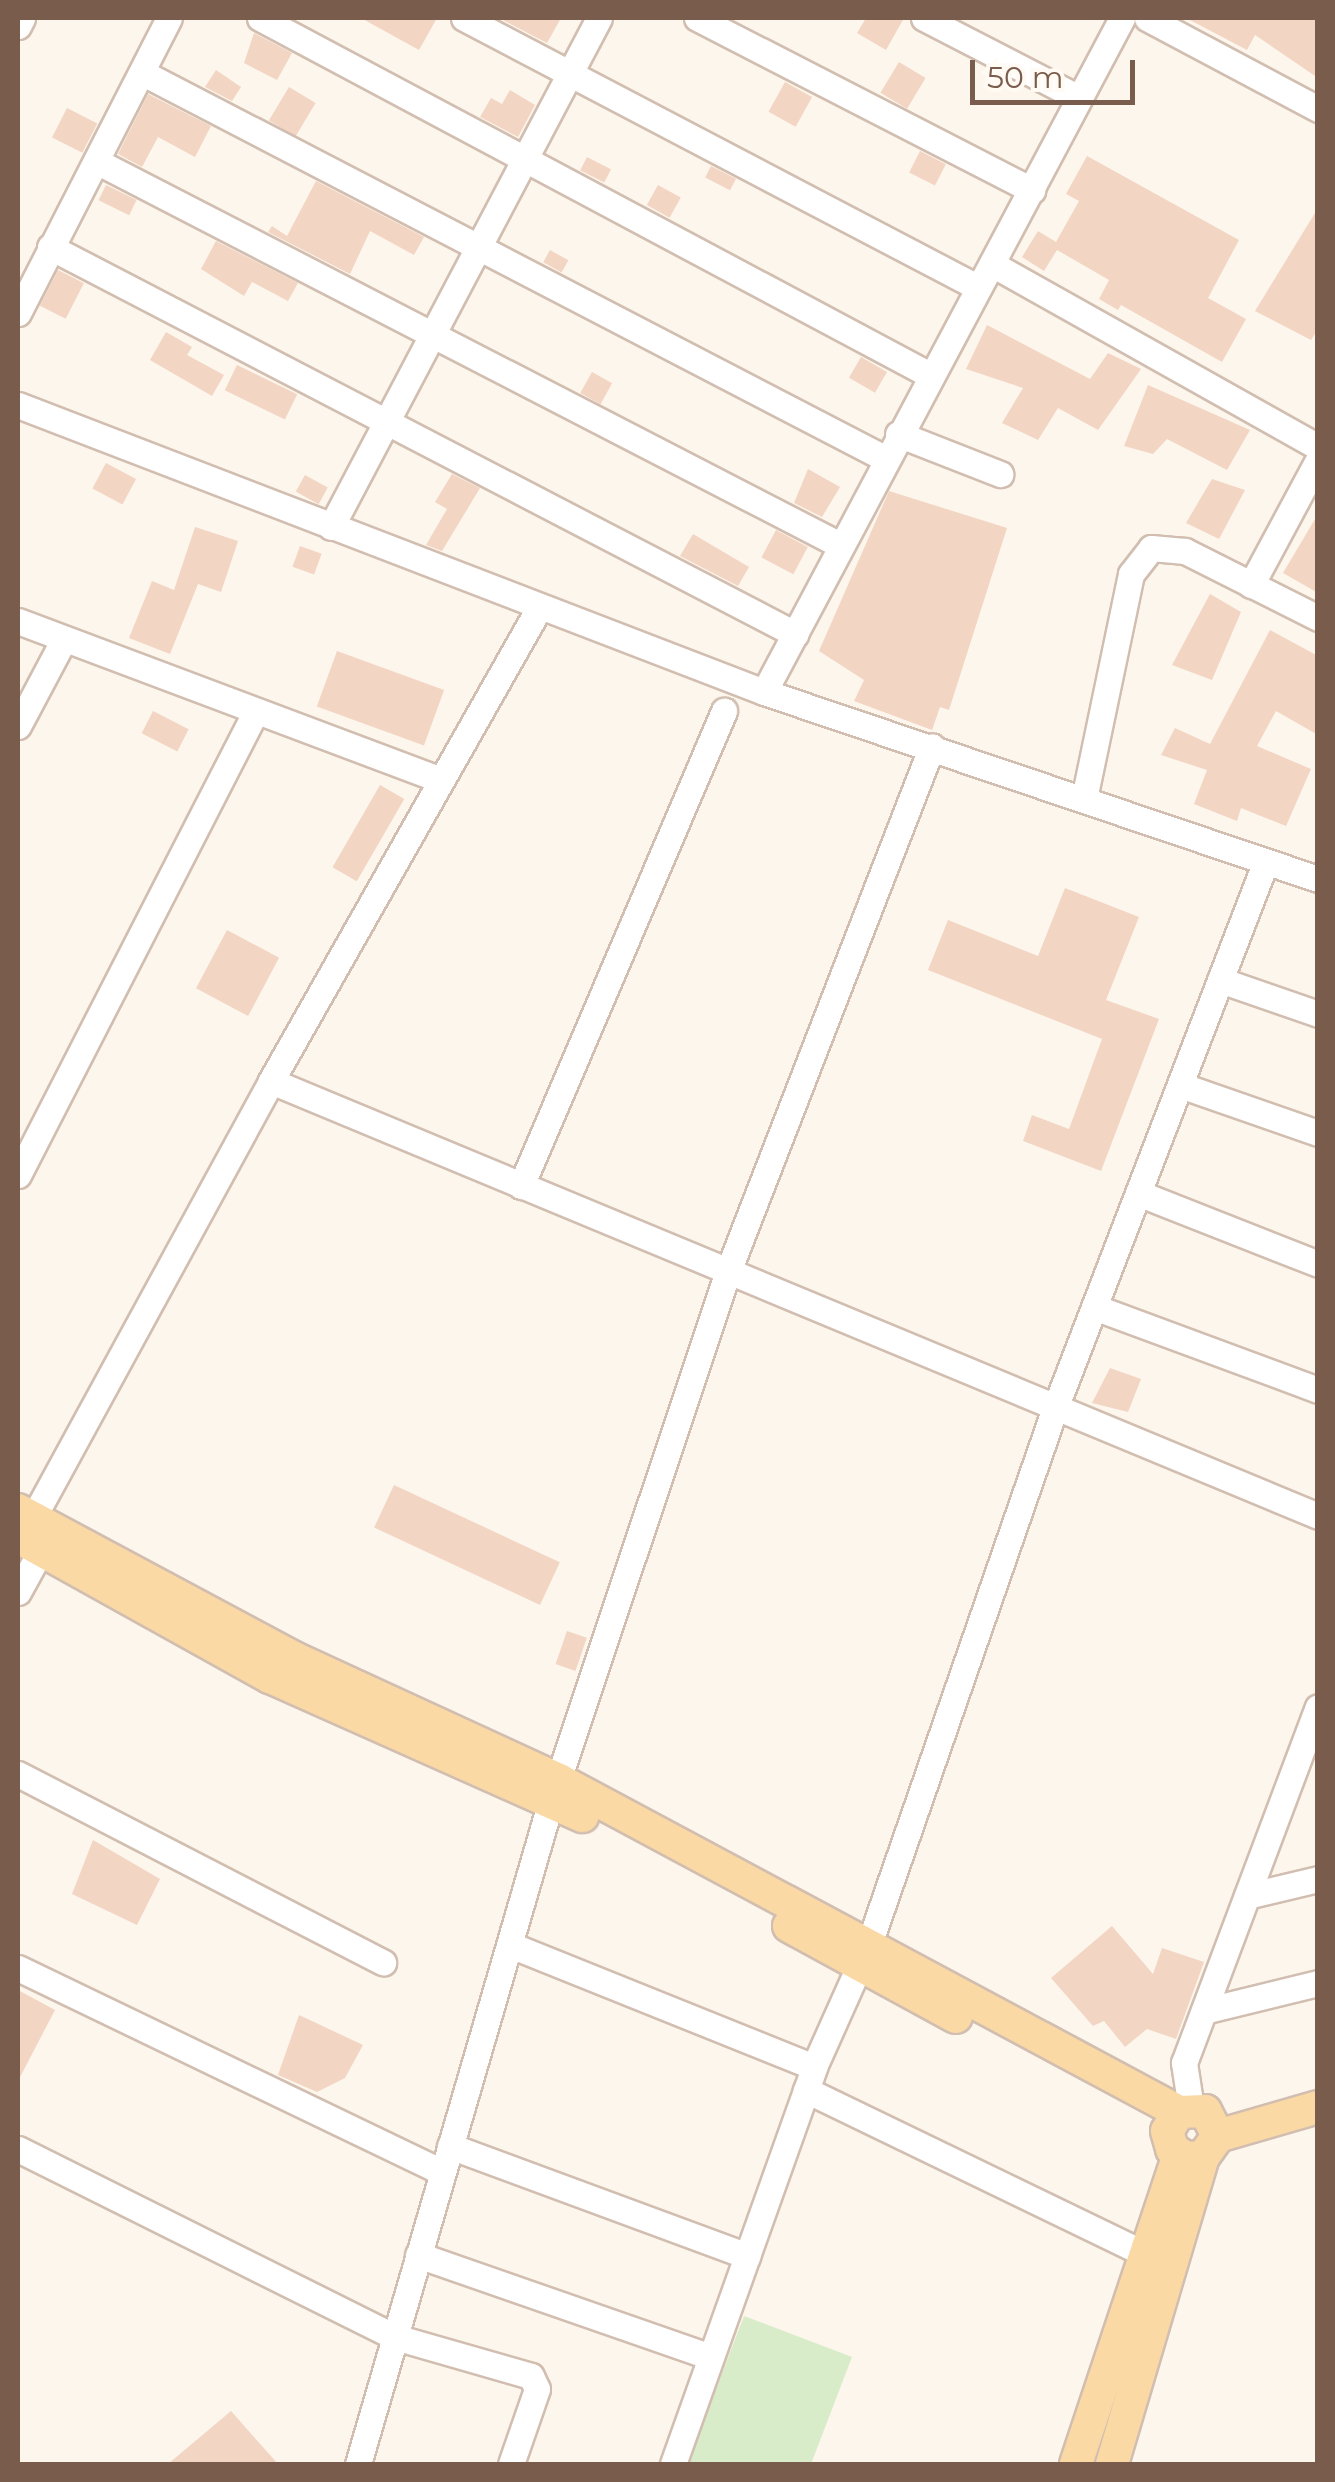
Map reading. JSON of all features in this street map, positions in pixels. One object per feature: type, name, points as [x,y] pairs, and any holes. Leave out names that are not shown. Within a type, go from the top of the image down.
[{"type":"main road","points":[[27,1529],[554,1790],[1189,2133],[1318,2107]]},
{"type":"main road","points":[[1076,2464],[1189,2133]]},
{"type":"main road","points":[[1112,2464],[1189,2133]]},
{"type":"street","points":[[18,26],[22,18]]},
{"type":"street","points":[[18,313],[170,18]]},
{"type":"street","points":[[260,18],[930,375]]},
{"type":"street","points":[[464,18],[979,288]]},
{"type":"street","points":[[332,527],[600,18]]},
{"type":"street","points":[[696,18],[1032,190]]},
{"type":"street","points":[[924,18],[1079,98]]},
{"type":"street","points":[[764,692],[884,458],[1122,18]]},
{"type":"street","points":[[1148,18],[1318,109]]},
{"type":"street","points":[[143,72],[884,458]]},
{"type":"street","points":[[96,161],[431,338],[840,545]]},
{"type":"street","points":[[50,247],[795,634]]},
{"type":"street","points":[[992,264],[1318,447]]},
{"type":"street","points":[[18,405],[764,692],[1318,879]]},
{"type":"street","points":[[898,434],[1000,474]]},
{"type":"street","points":[[1252,585],[1318,460]]},
{"type":"street","points":[[1084,799],[1138,558],[1166,545],[1318,618]]},
{"type":"street","points":[[18,1592],[27,1529],[271,1081],[538,608]]},
{"type":"street","points":[[18,622],[441,780]]},
{"type":"street","points":[[18,726],[64,639]]},
{"type":"street","points":[[18,1175],[256,711]]},
{"type":"street","points":[[521,1186],[724,711]]},
{"type":"street","points":[[358,2464],[441,2172],[513,1946],[554,1790],[727,1274],[932,746]]},
{"type":"street","points":[[673,2464],[810,2079],[865,1955],[1054,1411],[1266,862]]},
{"type":"street","points":[[1220,980],[1318,1014]]},
{"type":"street","points":[[271,1081],[1054,1411],[1318,1516]]},
{"type":"street","points":[[1180,1086],[1318,1133]]},
{"type":"street","points":[[1138,1193],[1318,1264]]},
{"type":"street","points":[[1094,1307],[1318,1390]]},
{"type":"street","points":[[1189,2133],[1184,2063],[1318,1706]]},
{"type":"street","points":[[18,1774],[383,1962]]},
{"type":"street","points":[[1290,1780],[1318,1774]]},
{"type":"street","points":[[1247,1896],[1318,1879]]},
{"type":"street","points":[[513,1946],[810,2079],[1146,2254]]},
{"type":"street","points":[[18,1968],[441,2172]]},
{"type":"street","points":[[1204,2011],[1318,1983]]},
{"type":"street","points":[[450,2146],[747,2256]]},
{"type":"street","points":[[18,2149],[394,2337],[538,2381],[511,2464]]},
{"type":"street","points":[[418,2255],[712,2357]]},
{"type":"green space","points":[[744,2316],[852,2357],[811,2464],[687,2464]]},
{"type":"building","points":[[361,18],[437,18],[419,50]]},
{"type":"building","points":[[499,18],[561,18],[547,43]]},
{"type":"building","points":[[866,18],[904,18],[886,50],[857,33]]},
{"type":"building","points":[[1186,18],[1318,18],[1318,78],[1255,35],[1247,50]]},
{"type":"building","points":[[254,33],[292,53],[277,80],[244,63]]},
{"type":"building","points":[[899,62],[926,78],[907,109],[880,93]]},
{"type":"building","points":[[216,70],[241,87],[232,101],[205,87]]},
{"type":"building","points":[[785,82],[812,97],[796,127],[769,112]]},
{"type":"building","points":[[289,87],[316,103],[295,136],[269,120]]},
{"type":"building","points":[[510,90],[535,105],[518,137],[480,117],[491,98],[502,104]]},
{"type":"building","points":[[148,94],[211,126],[195,157],[158,137],[142,167],[118,154]]},
{"type":"building","points":[[67,108],[97,123],[82,153],[52,137]]},
{"type":"building","points":[[920,151],[946,164],[935,186],[909,172]]},
{"type":"building","points":[[1087,156],[1239,240],[1208,298],[1246,319],[1222,362],[1121,305],[1118,310],[1099,299],[1109,280],[1057,250],[1044,271],[1022,257],[1038,231],[1056,242],[1079,201],[1066,194]]},
{"type":"building","points":[[587,157],[611,169],[604,183],[580,170]]},
{"type":"building","points":[[711,166],[736,179],[730,190],[705,178]]},
{"type":"building","points":[[316,181],[424,237],[414,255],[370,231],[350,274],[268,232],[272,226],[287,236]]},
{"type":"building","points":[[106,185],[137,200],[129,215],[99,200]]},
{"type":"building","points":[[658,185],[681,198],[670,218],[647,205]]},
{"type":"building","points":[[1318,208],[1318,329],[1311,340],[1255,311]]},
{"type":"building","points":[[216,241],[298,283],[288,301],[252,282],[244,296],[201,269]]},
{"type":"building","points":[[550,250],[568,260],[562,272],[543,262]]},
{"type":"building","points":[[58,270],[84,283],[66,319],[40,306]]},
{"type":"building","points":[[987,325],[1090,379],[1108,353],[1141,369],[1098,430],[1058,408],[1038,440],[1002,423],[1023,388],[966,369]]},
{"type":"building","points":[[166,332],[192,347],[187,355],[224,375],[212,396],[150,360]]},
{"type":"building","points":[[861,357],[887,372],[875,393],[849,378]]},
{"type":"building","points":[[237,365],[297,394],[285,420],[225,390]]},
{"type":"building","points":[[592,372],[612,383],[600,404],[580,393]]},
{"type":"building","points":[[1148,385],[1250,430],[1227,470],[1167,439],[1153,454],[1124,446]]},
{"type":"building","points":[[106,463],[136,479],[122,505],[92,489]]},
{"type":"building","points":[[808,469],[840,487],[822,517],[794,503]]},
{"type":"building","points":[[452,474],[480,488],[442,551],[426,545],[447,509],[435,502]]},
{"type":"building","points":[[305,475],[328,488],[319,504],[296,492]]},
{"type":"building","points":[[1212,479],[1245,490],[1219,539],[1186,523]]},
{"type":"building","points":[[889,491],[1007,528],[949,710],[940,707],[932,730],[854,701],[864,680],[819,651]]},
{"type":"building","points":[[1318,514],[1318,593],[1283,573]]},
{"type":"building","points":[[195,527],[238,541],[221,592],[198,584],[170,654],[129,638],[152,581],[174,590]]},
{"type":"building","points":[[776,530],[808,547],[793,574],[761,557]]},
{"type":"building","points":[[693,534],[749,567],[738,586],[680,556]]},
{"type":"building","points":[[300,546],[322,554],[314,575],[292,567]]},
{"type":"building","points":[[1210,594],[1241,612],[1212,680],[1172,665]]},
{"type":"building","points":[[1270,630],[1318,656],[1318,735],[1276,711],[1257,746],[1311,769],[1286,826],[1241,808],[1237,821],[1194,804],[1207,770],[1161,755],[1175,728],[1210,744]]},
{"type":"building","points":[[337,651],[444,690],[424,745],[317,706]]},
{"type":"building","points":[[153,711],[189,729],[177,751],[142,733]]},
{"type":"building","points":[[380,785],[404,799],[357,881],[332,867]]},
{"type":"building","points":[[1065,888],[1139,917],[1106,1000],[1159,1019],[1101,1171],[1023,1141],[1032,1115],[1069,1129],[1102,1039],[928,970],[948,920],[1038,956]]},
{"type":"building","points":[[227,930],[279,958],[248,1016],[196,988]]},
{"type":"building","points":[[1110,1368],[1141,1379],[1128,1412],[1092,1403]]},
{"type":"building","points":[[394,1485],[560,1562],[540,1605],[374,1528]]},
{"type":"building","points":[[567,1631],[587,1638],[575,1671],[556,1664]]},
{"type":"building","points":[[93,1840],[160,1879],[137,1925],[72,1894]]},
{"type":"building","points":[[1112,1926],[1153,1974],[1162,1948],[1204,1962],[1176,2039],[1147,2029],[1125,2047],[1104,2021],[1093,2026],[1051,1978]]},
{"type":"building","points":[[18,1990],[55,2010],[18,2081]]},
{"type":"building","points":[[299,2015],[363,2045],[345,2078],[317,2092],[278,2075]]},
{"type":"building","points":[[231,2411],[278,2464],[168,2464]]}]
